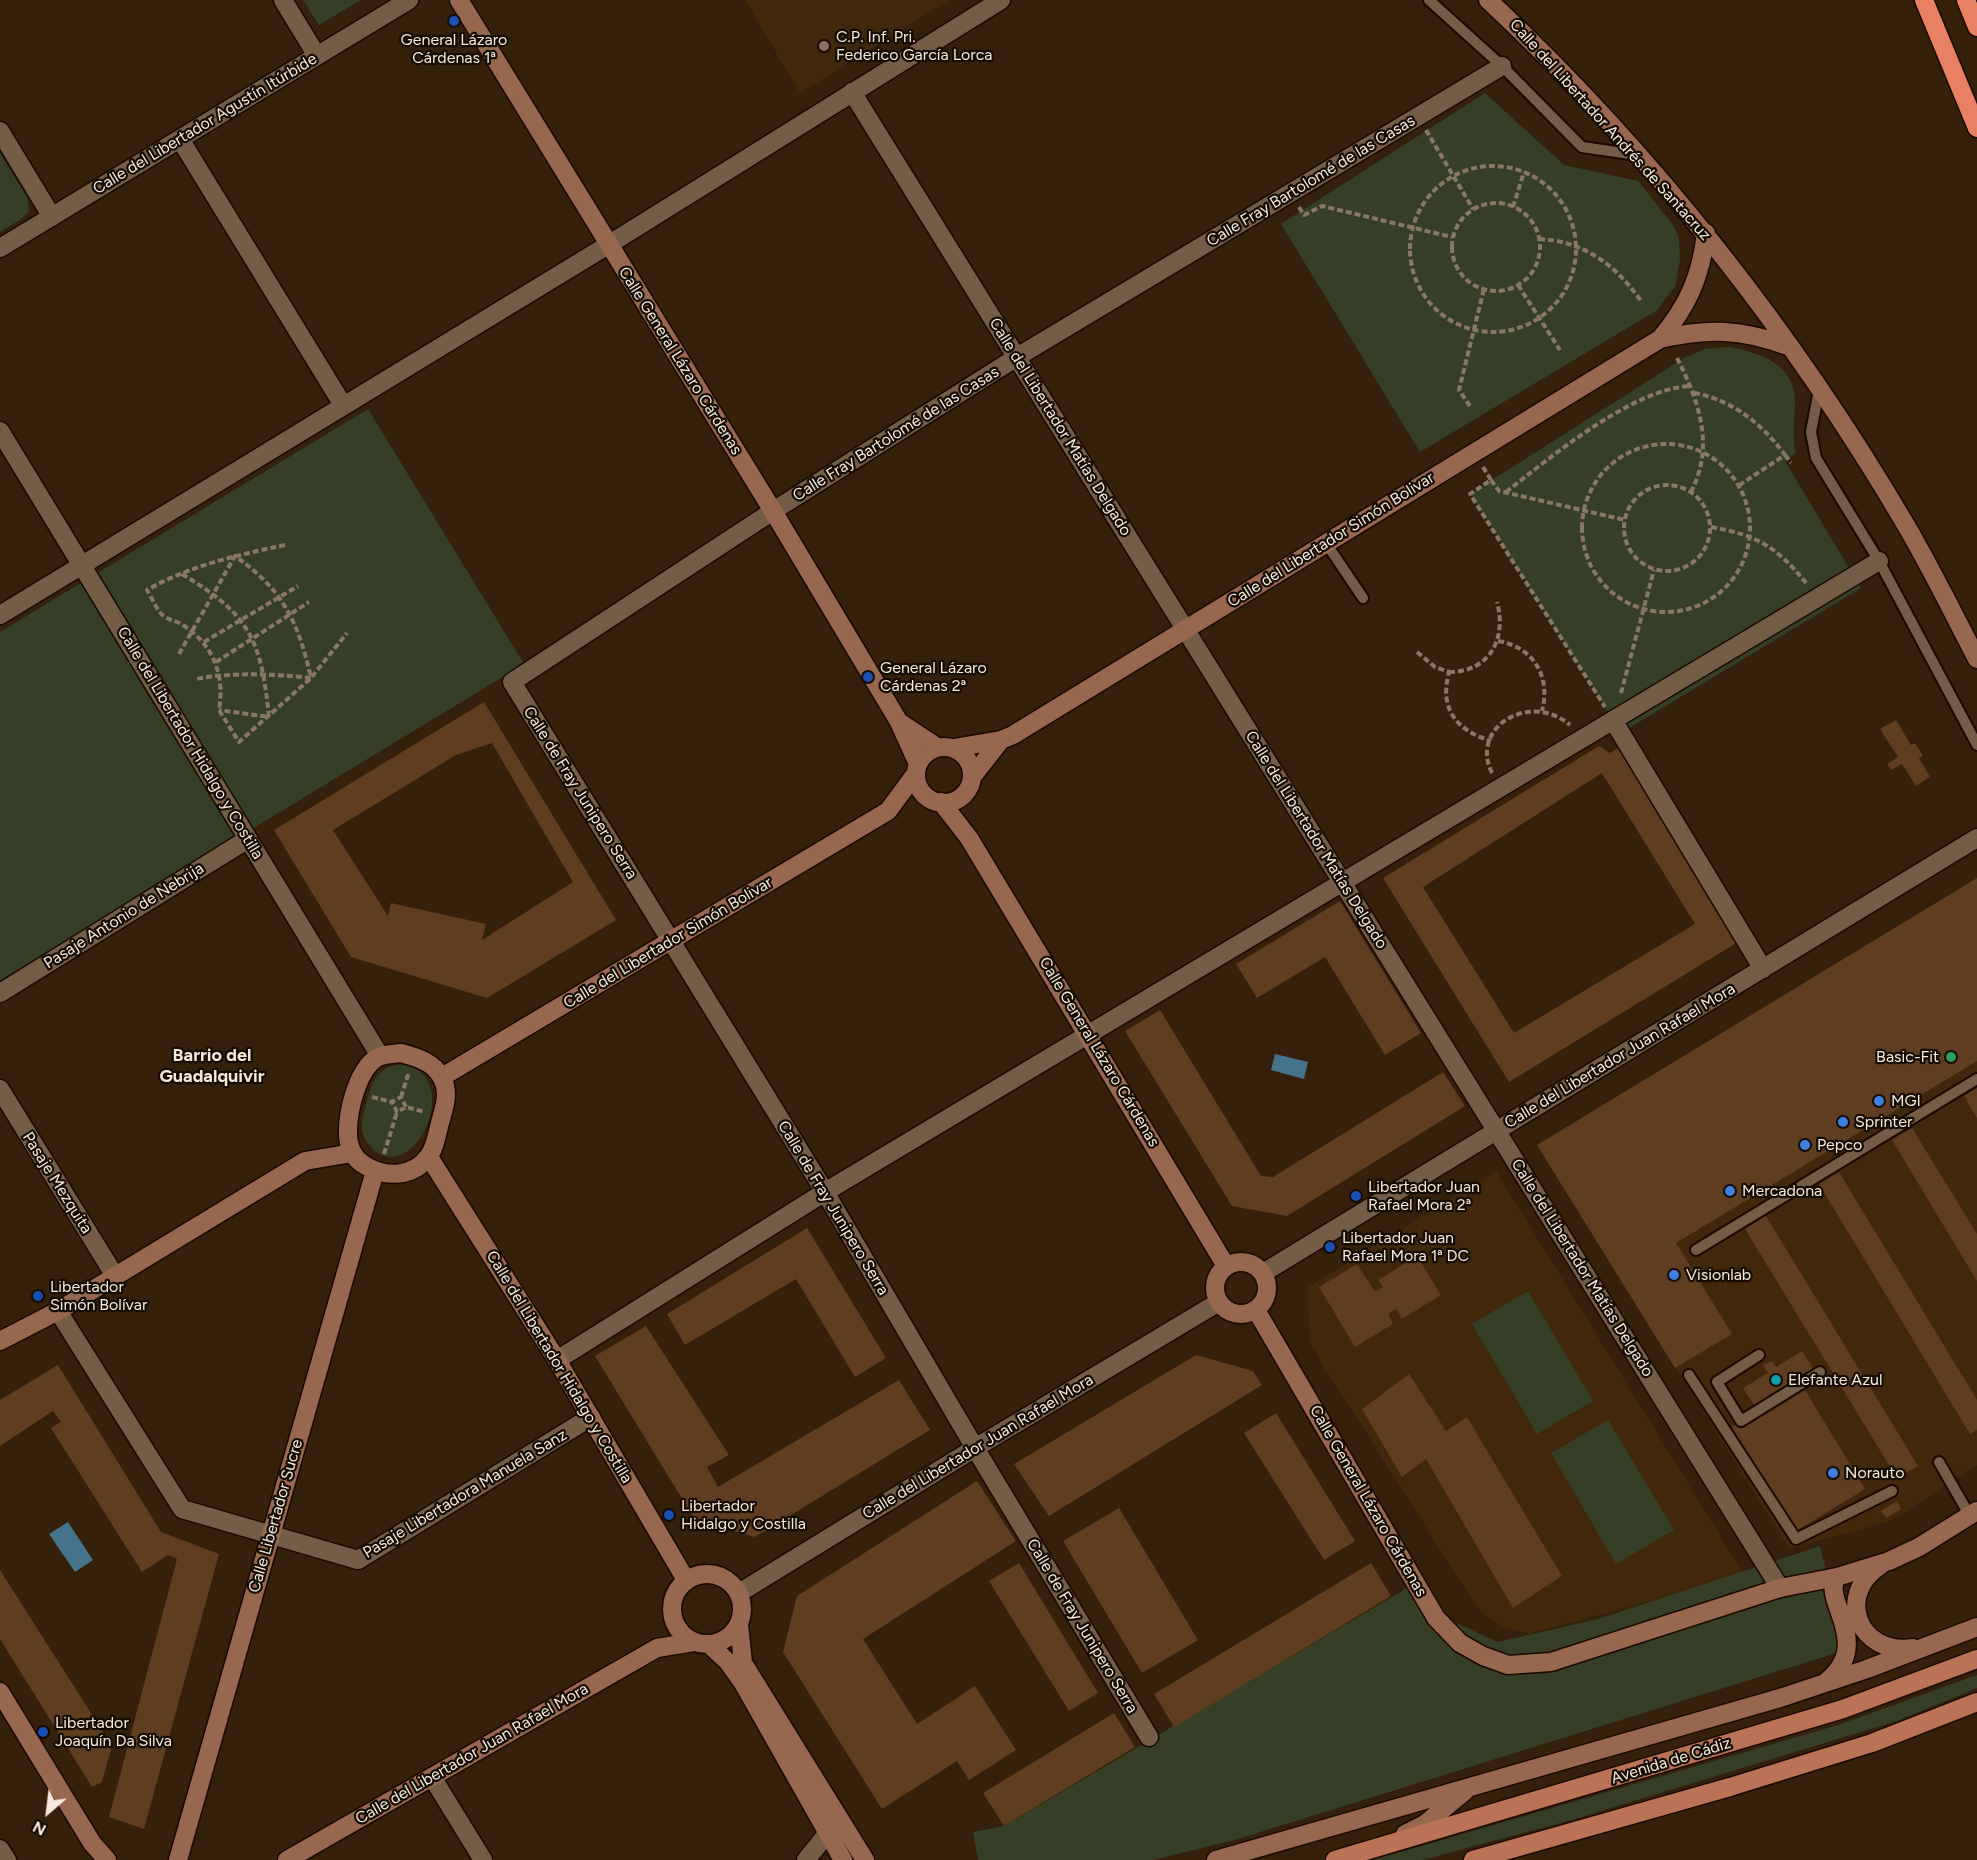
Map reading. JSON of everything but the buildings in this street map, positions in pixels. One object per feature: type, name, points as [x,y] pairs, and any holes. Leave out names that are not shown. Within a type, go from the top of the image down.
[{"type":"highway","points":[[1924,0],[1977,128]]},
{"type":"highway","points":[[1966,0],[1977,27]]},
{"type":"main road","name":"Avenida de Cádiz","points":[[1335,1860],[1834,1712],[1977,1659]]},
{"type":"main road","points":[[1473,1860],[1730,1787],[1872,1743],[1977,1702]]},
{"type":"street","points":[[283,0],[317,56]]},
{"type":"street","name":"Calle del Libertador Agustín Itúrbide","points":[[0,248],[409,0]]},
{"type":"street","name":"Calle General Lázaro Cárdenas","points":[[459,0],[773,511],[899,722],[917,769]]},
{"type":"street","points":[[0,615],[608,244],[1001,0]]},
{"type":"street","name":"Calle del Libertador Andrés de Santacruz","points":[[1488,0],[1530,39],[1706,233],[1819,389],[1907,527],[1977,659]]},
{"type":"street","name":"Calle Fray Bartolomé de las Casas","points":[[512,682],[773,511],[1017,357],[1502,66]]},
{"type":"street","name":"Calle del Libertador Matías Delgado","points":[[852,92],[1780,1588]]},
{"type":"street","points":[[0,131],[52,216]]},
{"type":"street","points":[[180,139],[343,405]]},
{"type":"street","name":"Calle del Libertador Simón Bolivar","points":[[972,777],[1001,740],[1660,339],[1679,317],[1694,291],[1702,262],[1706,233]]},
{"type":"street","name":"Calle del Libertador Simón Bolivar","points":[[1660,339],[1692,332],[1725,330],[1757,335],[1788,346]]},
{"type":"street","name":"Calle del Libertador Hidalgo y Costilla","points":[[0,431],[380,1056]]},
{"type":"street","points":[[557,1360],[825,1192],[1879,561]]},
{"type":"street","name":"Calle de Fray Junipero Serra","points":[[512,682],[825,1192],[975,1448],[1149,1737]]},
{"type":"street","points":[[1613,720],[1763,969]]},
{"type":"street","name":"Calle General Lázaro Cárdenas","points":[[899,722],[946,748]]},
{"type":"street","name":"Calle del Libertador Simón Bolivar","points":[[946,748],[1001,740]]},
{"type":"street","points":[[946,748],[968,760],[972,777],[964,794],[957,800],[937,801],[920,789],[917,769],[929,751],[946,748]]},
{"type":"street","name":"Calle del Libertador Simón Bolivar","points":[[893,806],[917,769]]},
{"type":"street","name":"Calle General Lázaro Cárdenas","points":[[964,794],[969,838]]},
{"type":"street","name":"Calle General Lázaro Cárdenas","points":[[937,801],[969,838],[1089,1034],[1226,1266]]},
{"type":"street","name":"Calle del Libertador Simón Bolivar","points":[[442,1077],[893,806],[937,801]]},
{"type":"street","name":"Calle del Libertador Juan Rafael Mora","points":[[1263,1273],[1977,838]]},
{"type":"street","name":"Pasaje Antonio de Nebrija","points":[[0,993],[248,839]]},
{"type":"street","points":[[401,1053],[420,1058],[442,1077],[446,1101],[429,1156],[414,1170],[395,1175],[375,1171],[352,1154],[348,1138],[349,1123],[367,1066],[380,1056],[401,1053]]},
{"type":"street","name":"Pasaje Mezquita","points":[[0,1089],[115,1276]]},
{"type":"street","points":[[0,1341],[58,1311],[305,1161],[352,1154]]},
{"type":"street","name":"Calle del Libertador Hidalgo y Costilla","points":[[429,1156],[557,1360],[686,1580]]},
{"type":"street","name":"Calle Libertador Sucre","points":[[178,1860],[375,1171]]},
{"type":"street","points":[[1234,1263],[1250,1263],[1263,1273],[1266,1281],[1266,1297],[1256,1310],[1240,1314],[1225,1308],[1219,1302],[1215,1287],[1216,1279],[1226,1266],[1234,1263]]},
{"type":"street","name":"Calle del Libertador Juan Rafael Mora","points":[[739,1593],[1219,1302]]},
{"type":"street","name":"Calle General Lázaro Cárdenas","points":[[1256,1310],[1436,1618],[1460,1643],[1508,1665],[1551,1662],[1762,1594]]},
{"type":"street","name":"Pasaje Libertadora Manuela Sanz","points":[[58,1311],[182,1509],[358,1560],[591,1418]]},
{"type":"street","points":[[1847,1606],[1871,1572],[1973,1513]]},
{"type":"street","points":[[1762,1594],[1780,1588],[1838,1577],[1889,1561]]},
{"type":"street","points":[[657,1648],[667,1633],[674,1596],[686,1580],[709,1573],[721,1576],[731,1583],[739,1593],[742,1603],[739,1624],[743,1663],[865,1860]]},
{"type":"street","points":[[1826,1683],[1841,1669],[1846,1654],[1845,1622],[1851,1580],[1838,1577]]},
{"type":"street","points":[[1762,1594],[1793,1591],[1816,1593],[1847,1606],[1871,1638],[1882,1645],[1896,1649],[1930,1645]]},
{"type":"street","points":[[672,1616],[684,1636],[702,1644],[728,1662],[743,1683],[843,1860]]},
{"type":"street","points":[[702,1644],[727,1639],[739,1624]]},
{"type":"street","name":"Avenida de Cádiz","points":[[1216,1860],[1826,1683],[1977,1627]]},
{"type":"street","name":"Calle del Libertador Juan Rafael Mora","points":[[287,1860],[657,1648],[702,1644]]},
{"type":"street","points":[[0,1692],[92,1843],[107,1860]]},
{"type":"street","points":[[432,1777],[483,1860]]},
{"type":"street","name":"Avenida de Cádiz","points":[[1362,1852],[1425,1824],[1474,1786]]},
{"type":"street","points":[[806,1860],[827,1834]]},
{"type":"street","points":[[0,1849],[7,1860]]},
{"type":"lane","points":[[1429,0],[1502,66],[1582,147],[1637,155]]},
{"type":"lane","points":[[1819,389],[1811,432],[1816,458],[1879,561],[1977,745]]},
{"type":"lane","points":[[1326,543],[1363,598]]},
{"type":"lane","points":[[1696,1250],[1977,1079]]},
{"type":"lane","points":[[1759,1354],[1717,1382],[1741,1420],[1820,1372]]},
{"type":"lane","points":[[1689,1375],[1796,1539],[1892,1491]]},
{"type":"lane","points":[[1939,1462],[1973,1513]]},
{"type":"path","points":[[1418,117],[1473,210]]},
{"type":"path","points":[[1486,166],[1502,166],[1524,172],[1548,187],[1560,199],[1574,230],[1576,246],[1573,274],[1560,299],[1539,318],[1508,330],[1474,329],[1441,312],[1428,299],[1418,283],[1412,265],[1413,228],[1428,197],[1453,176],[1486,166]]},
{"type":"path","points":[[1513,207],[1524,172]]},
{"type":"path","points":[[1291,193],[1304,215],[1322,206],[1452,237]]},
{"type":"path","points":[[1495,203],[1513,207],[1533,222],[1539,239],[1537,264],[1530,276],[1518,285],[1505,291],[1484,290],[1464,278],[1455,266],[1452,237],[1458,224],[1473,210],[1495,203]]},
{"type":"path","points":[[1539,239],[1576,246],[1617,270],[1641,301]]},
{"type":"path","points":[[1518,285],[1560,350]]},
{"type":"path","points":[[1470,406],[1459,390],[1484,290]]},
{"type":"path","points":[[1677,358],[1694,393],[1703,428],[1704,453],[1697,481],[1691,492]]},
{"type":"path","points":[[1506,492],[1566,445],[1625,409],[1674,387],[1691,386]]},
{"type":"path","points":[[1694,393],[1712,396],[1752,419],[1769,434],[1791,463]]},
{"type":"path","points":[[1664,444],[1684,446],[1704,453],[1721,464],[1738,486],[1750,516],[1751,535],[1746,556],[1737,575],[1724,590],[1710,600],[1689,610],[1669,613],[1644,609],[1612,593],[1588,561],[1583,541],[1584,511],[1595,483],[1608,467],[1625,455],[1644,447],[1664,444]]},
{"type":"path","points":[[1474,452],[1499,491],[1625,520]]},
{"type":"path","points":[[1738,486],[1785,455]]},
{"type":"path","points":[[1491,480],[1470,494],[1613,720]]},
{"type":"path","points":[[1670,484],[1691,492],[1706,507],[1711,527],[1706,549],[1696,561],[1684,569],[1669,572],[1654,570],[1642,564],[1632,554],[1626,541],[1625,520],[1632,501],[1643,492],[1655,486],[1670,484]]},
{"type":"path","points":[[1711,527],[1751,535],[1773,548],[1792,565],[1818,598]]},
{"type":"path","points":[[285,545],[235,556],[181,573],[147,590],[164,617],[180,623],[204,642],[220,674],[222,689],[219,710],[239,742],[311,678],[347,633]]},
{"type":"path","points":[[179,654],[235,556]]},
{"type":"path","points":[[235,556],[261,574],[280,597],[304,646],[311,678]]},
{"type":"path","points":[[1613,720],[1654,570]]},
{"type":"path","points":[[181,573],[214,593],[243,620],[254,638],[264,674],[269,717]]},
{"type":"path","points":[[204,642],[298,586]]},
{"type":"path","points":[[216,662],[309,602]]},
{"type":"path","points":[[1417,652],[1435,667],[1449,672],[1467,670],[1487,660],[1498,641],[1502,619],[1497,602]]},
{"type":"path","points":[[1498,641],[1520,648],[1530,655],[1540,668],[1546,696],[1542,711]]},
{"type":"path","points":[[1449,672],[1446,699],[1457,723],[1465,731],[1491,741]]},
{"type":"path","points":[[195,679],[220,674],[264,674],[311,678]]},
{"type":"path","points":[[1500,788],[1489,766],[1491,741],[1500,724],[1513,714],[1534,709],[1562,718],[1581,739]]},
{"type":"path","points":[[219,710],[269,717]]},
{"type":"path","points":[[368,1096],[392,1102],[401,1097],[411,1065]]},
{"type":"path","points":[[401,1097],[406,1107]]},
{"type":"path","points":[[392,1102],[397,1112]]},
{"type":"path","points":[[384,1154],[397,1112],[406,1107],[429,1113]]},
{"type":"shaded area","name":"C.P. Inf. Pri. Federico García Lorca","points":[[745,0],[949,0],[800,93]]},
{"type":"shaded area","points":[[1977,878],[1977,1465],[1891,1521],[1789,1549],[1537,1145]]},
{"type":"shaded area","points":[[1496,1171],[1745,1576],[1528,1634],[1500,1625],[1478,1609],[1309,1343],[1308,1287]]},
{"type":"green space","points":[[303,0],[361,0],[319,25]]},
{"type":"green space","points":[[1485,93],[1564,165],[1638,181],[1671,222],[1679,237],[1680,260],[1675,287],[1656,311],[1420,452],[1281,224]]},
{"type":"green space","points":[[0,153],[28,199],[29,211],[20,220],[0,232]]},
{"type":"green space","points":[[1729,347],[1753,353],[1774,362],[1789,378],[1795,402],[1793,434],[1796,453],[1785,461],[1861,588],[1621,733],[1470,494],[1684,358],[1705,349]]},
{"type":"green space","points":[[368,409],[524,664],[0,982],[0,632]]},
{"type":"green space","points":[[404,1064],[422,1074],[431,1090],[432,1109],[426,1128],[415,1144],[401,1155],[386,1156],[367,1143],[362,1132],[362,1120],[371,1088],[378,1074],[384,1069]]},
{"type":"green space","points":[[1528,1291],[1593,1401],[1537,1434],[1472,1324]]},
{"type":"green space","points":[[1608,1420],[1674,1530],[1616,1564],[1551,1453]]},
{"type":"green space","points":[[1820,1546],[1846,1650],[1238,1839],[1153,1860],[978,1860],[973,1832],[1004,1826],[1424,1578],[1450,1620],[1498,1642],[1598,1619]]},
{"type":"green space","points":[[1977,1675],[1977,1688],[1897,1721],[1568,1821],[1422,1860],[1373,1860],[1838,1725]]},
{"type":"water","points":[[1275,1054],[1308,1062],[1304,1079],[1271,1070]]},
{"type":"water","points":[[68,1522],[93,1560],[75,1572],[49,1534]]},
{"type":"place","name":"General Lázaro Cárdenas 1ª","points":[[454,21]]},
{"type":"place","name":"C.P. Inf. Pri. Federico García Lorca","points":[[824,46]]},
{"type":"place","name":"General Lázaro Cárdenas 2ª","points":[[868,677]]},
{"type":"place","name":"Basic-Fit","points":[[1951,1057]]},
{"type":"place","name":"MGI","points":[[1879,1101]]},
{"type":"place","name":"Sprinter","points":[[1843,1122]]},
{"type":"place","name":"Pepco","points":[[1805,1145]]},
{"type":"place","name":"Mercadona","points":[[1730,1191]]},
{"type":"place","name":"Libertador Juan Rafael Mora 2ª","points":[[1356,1196]]},
{"type":"place","name":"Libertador Juan Rafael Mora 1ª DC","points":[[1330,1247]]},
{"type":"place","name":"Visionlab","points":[[1674,1275]]},
{"type":"place","name":"Libertador Simón Bolívar","points":[[38,1296]]},
{"type":"place","name":"Elefante Azul","points":[[1776,1380]]},
{"type":"place","name":"Norauto","points":[[1833,1473]]},
{"type":"place","name":"Libertador Hidalgo y Costilla","points":[[669,1515]]},
{"type":"place","name":"Libertador Joaquín Da Silva","points":[[43,1732]]},
{"type":"district","name":"Barrio del Guadalquivir","points":[[212,1066]]}]
